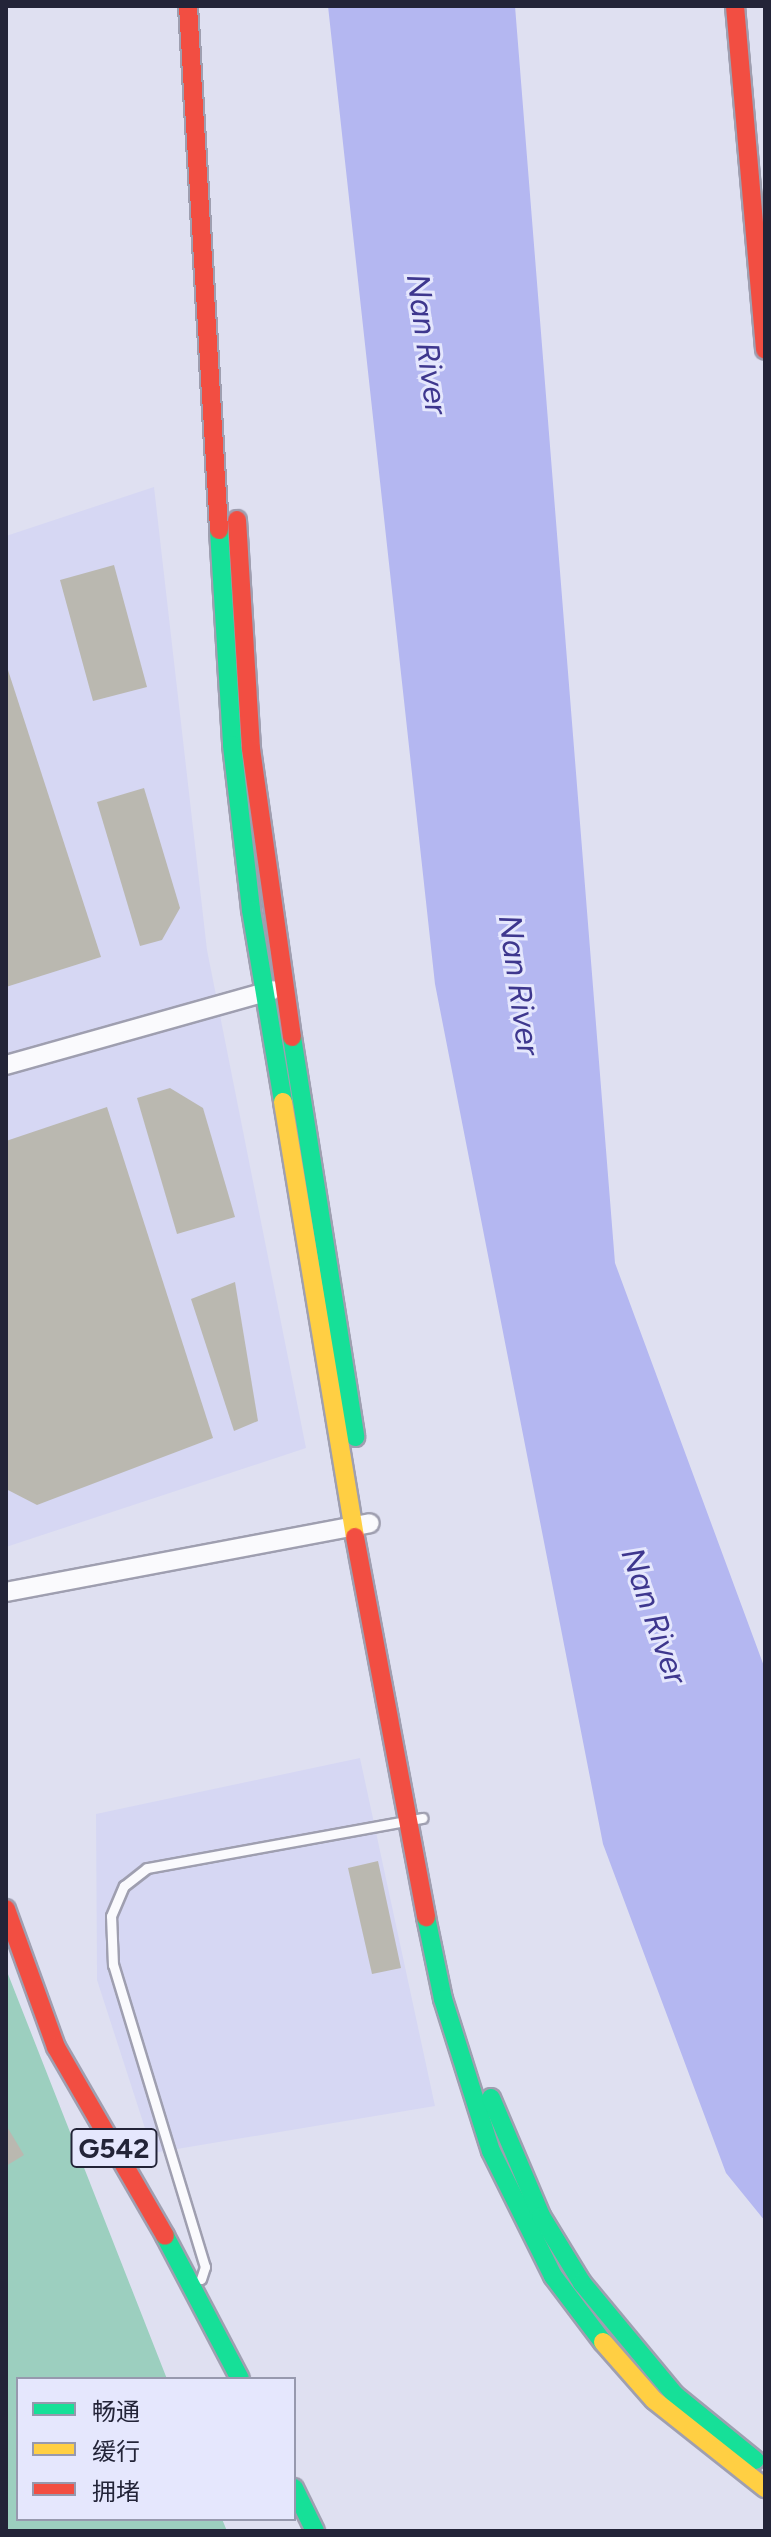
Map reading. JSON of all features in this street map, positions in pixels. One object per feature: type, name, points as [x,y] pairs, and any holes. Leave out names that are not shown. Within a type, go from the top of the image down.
[{"type":"main road","points":[[188,6],[232,745],[264,992],[464,2074],[524,2224],[599,2338],[654,2400],[702,2443],[765,2488]]},
{"type":"main road","points":[[205,6],[251,749],[361,1524]]},
{"type":"main road","points":[[735,6],[765,350]]},
{"type":"main road","points":[[415,1820],[479,2062],[541,2216],[582,2283],[631,2347],[693,2412],[765,2467]]},
{"type":"main road","name":"G542","points":[[6,1909],[56,2047],[197,2292],[239,2377]]},
{"type":"main road","points":[[296,2492],[315,2531]]},
{"type":"street","points":[[6,1065],[285,986]]},
{"type":"street","points":[[6,1592],[361,1524]]},
{"type":"lane","points":[[197,2292],[205,2267],[113,1965],[111,1916],[124,1886],[147,1868],[415,1820]]},
{"type":"shaded area","points":[[154,487],[207,950],[306,1448],[6,1547],[6,536]]},
{"type":"shaded area","points":[[360,1758],[435,2106],[153,2153],[97,1980],[96,1814]]},
{"type":"green space","points":[[6,1969],[166,2377],[16,2377],[16,2521],[223,2521],[227,2531],[6,2531]]},
{"type":"water","name":"Nan River","points":[[328,6],[515,6],[615,1263],[765,1669],[765,2221],[726,2173],[603,1844],[435,984]]},
{"type":"building","points":[[114,565],[147,687],[93,701],[60,580]]},
{"type":"building","points":[[6,668],[101,957],[6,987]]},
{"type":"building","points":[[144,788],[180,908],[162,940],[140,946],[97,802]]},
{"type":"building","points":[[170,1088],[203,1108],[235,1217],[177,1234],[137,1098]]},
{"type":"building","points":[[107,1107],[213,1438],[37,1505],[6,1489],[6,1141]]},
{"type":"building","points":[[235,1282],[258,1421],[234,1431],[191,1299]]},
{"type":"building","points":[[378,1861],[401,1968],[372,1974],[348,1868]]},
{"type":"building","points":[[6,2125],[24,2155],[6,2166]]},
{"type":"traffic: fast","points":[[219,530],[232,745],[251,910],[283,1102]]},
{"type":"traffic: fast","points":[[292,1037],[355,1437]]},
{"type":"traffic: fast","points":[[426,1917],[443,1999],[491,2151],[553,2276],[603,2342]]},
{"type":"traffic: fast","points":[[491,2098],[541,2216],[582,2283],[675,2395],[755,2460]]},
{"type":"traffic: fast","points":[[165,2236],[239,2377]]},
{"type":"traffic: fast","points":[[296,2492],[315,2531]]},
{"type":"traffic: slow","points":[[283,1102],[355,1537]]},
{"type":"traffic: slow","points":[[603,2342],[654,2400],[765,2488]]},
{"type":"traffic: jam","points":[[188,6],[219,530]]},
{"type":"traffic: jam","points":[[735,6],[765,350]]},
{"type":"traffic: jam","points":[[237,520],[251,749],[292,1037]]},
{"type":"traffic: jam","points":[[355,1537],[426,1917]]},
{"type":"traffic: jam","points":[[6,1909],[56,2047],[165,2236]]}]
